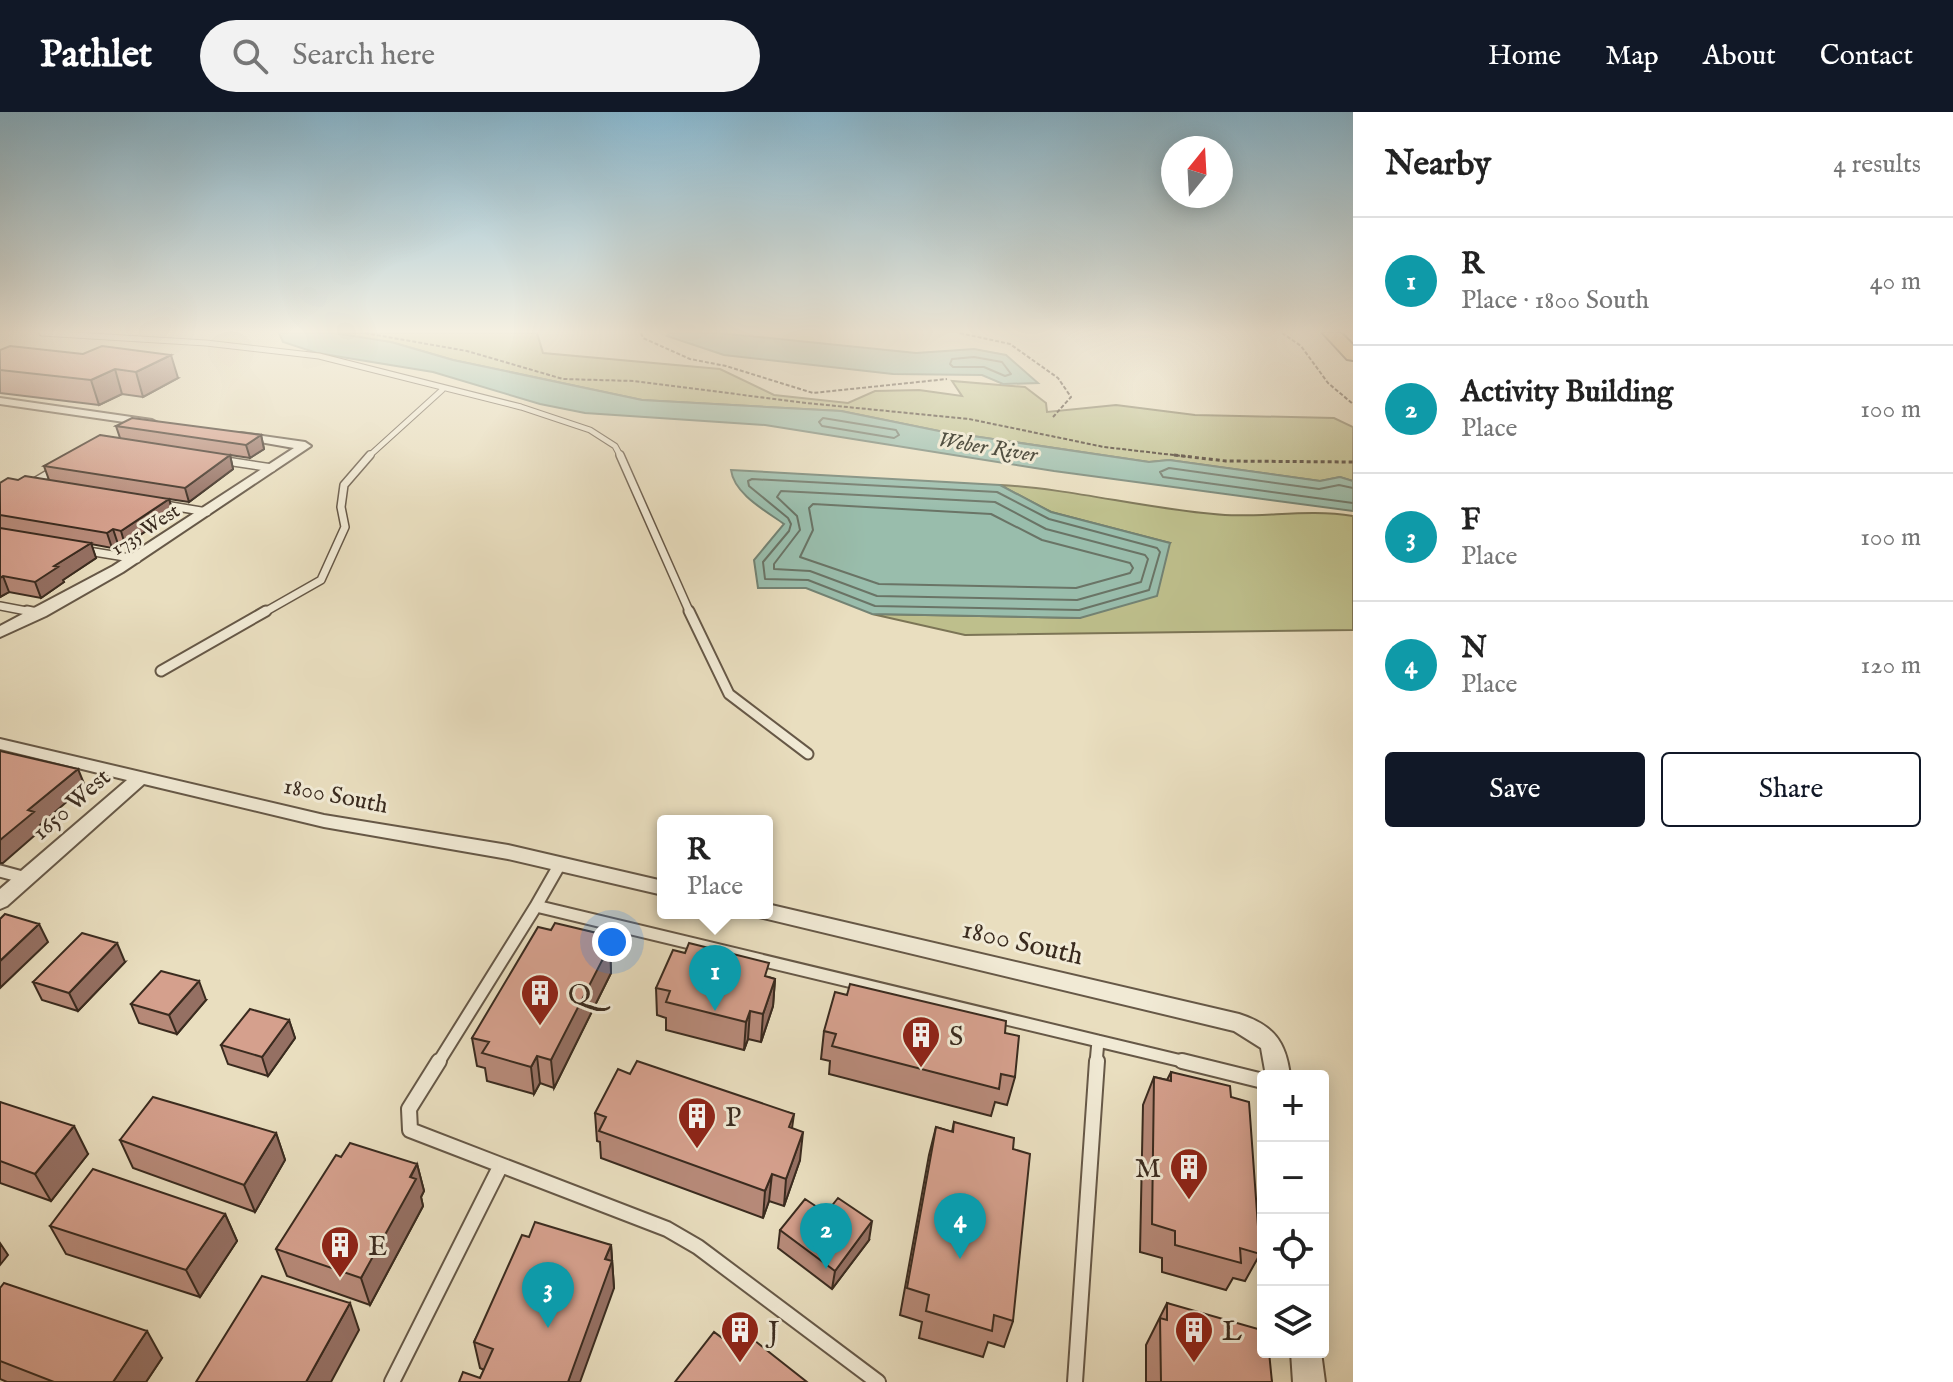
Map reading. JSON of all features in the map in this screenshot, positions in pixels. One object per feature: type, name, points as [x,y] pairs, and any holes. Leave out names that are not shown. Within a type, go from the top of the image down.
[{"type":"street","points":[[0,401],[168,425]]},
{"type":"street","name":"1735 West","points":[[0,632],[40,614],[137,559],[305,446],[229,434]]},
{"type":"street","name":"1800 South","points":[[0,744],[324,821],[560,864],[657,887]]},
{"type":"street","name":"1650 West","points":[[0,901],[140,778]]},
{"type":"street","name":"1800 South","points":[[773,913],[1239,1023],[1264,1034],[1276,1050],[1278,1070]]},
{"type":"street","points":[[1307,1358],[1309,1382]]},
{"type":"lane","points":[[161,671],[321,580],[345,527],[341,507],[344,485],[378,445],[439,392]]},
{"type":"lane","points":[[453,392],[521,407],[590,430],[615,446],[729,694],[808,754]]},
{"type":"lane","points":[[46,487],[31,484],[72,459]]},
{"type":"lane","points":[[209,459],[272,468]]},
{"type":"lane","points":[[148,503],[207,512]]},
{"type":"lane","points":[[76,548],[137,559]]},
{"type":"lane","points":[[0,606],[40,614]]},
{"type":"lane","points":[[560,864],[409,1109],[410,1130],[667,1229],[698,1247],[878,1382]]},
{"type":"lane","points":[[0,871],[26,878]]},
{"type":"lane","points":[[536,906],[1257,1080]]},
{"type":"lane","points":[[1075,1382],[1098,1041]]},
{"type":"lane","points":[[392,1382],[500,1167]]},
{"type":"path","points":[[722,392],[969,419],[1104,447],[1226,461],[1353,462]]},
{"type":"path","points":[[811,392],[842,392]]},
{"type":"path","points":[[1053,417],[1071,397],[1068,392]]},
{"type":"green space","points":[[605,392],[768,392],[848,403],[872,392],[935,392],[962,396],[960,392],[1032,392],[1046,403],[1047,412],[1116,405],[1195,415],[1334,418],[1353,427],[1353,481],[1340,477],[1320,481],[1169,460],[1149,462],[939,431],[841,411],[642,400]]},
{"type":"green space","points":[[1000,485],[1225,515],[1321,513],[1353,516],[1353,630],[965,635],[872,614],[1080,618],[1170,543],[1051,512]]},
{"type":"water","name":"Weber River","points":[[501,392],[605,392],[642,400],[841,411],[939,431],[1149,462],[1169,460],[1320,481],[1340,477],[1353,481],[1353,511],[1054,471],[765,425],[585,413]]},
{"type":"water","points":[[731,470],[1000,485],[1051,512],[1170,543],[1157,596],[1080,618],[872,614],[806,588],[758,588],[754,560],[784,524],[744,494],[733,479]]},
{"type":"building","points":[[132,418],[261,435],[246,445],[116,426]]},
{"type":"building","points":[[100,435],[230,455],[185,488],[44,466]]},
{"type":"building","points":[[25,476],[169,499],[121,531],[113,529],[107,533],[0,515],[0,483],[8,478],[18,480]]},
{"type":"building","points":[[0,528],[91,543],[35,582],[0,578]]},
{"type":"building","points":[[0,751],[78,769],[28,810],[34,812],[0,840]]},
{"type":"building","points":[[5,914],[39,924],[0,961],[0,919]]},
{"type":"building","name":"Q","points":[[555,923],[601,934],[596,942],[610,945],[551,1060],[537,1056],[531,1067],[482,1053],[489,1042],[472,1038],[538,927],[551,930]]},
{"type":"building","points":[[82,933],[117,943],[69,993],[33,982]]},
{"type":"building","points":[[689,943],[769,963],[765,976],[775,979],[763,1014],[750,1011],[746,1022],[666,1002],[670,991],[656,988],[673,950],[685,953]]},
{"type":"building","points":[[161,971],[199,981],[169,1015],[131,1004]]},
{"type":"building","points":[[850,984],[1006,1021],[1005,1033],[1019,1036],[1015,1077],[1001,1074],[999,1089],[832,1046],[836,1034],[824,1031],[835,992],[847,995]]},
{"type":"building","points":[[250,1009],[289,1020],[262,1057],[221,1045]]},
{"type":"building","name":"P","points":[[637,1061],[794,1114],[789,1127],[803,1132],[786,1179],[772,1174],[765,1191],[599,1131],[606,1117],[595,1113],[618,1069],[630,1074]]},
{"type":"building","name":"M","points":[[1171,1072],[1230,1086],[1231,1097],[1249,1102],[1257,1253],[1240,1248],[1241,1263],[1175,1245],[1175,1231],[1152,1224],[1154,1077],[1171,1081]]},
{"type":"building","points":[[153,1097],[276,1133],[244,1185],[120,1140]]},
{"type":"building","points":[[0,1102],[74,1126],[35,1174],[0,1161]]},
{"type":"building","points":[[954,1122],[1014,1138],[1013,1149],[1030,1154],[1013,1321],[994,1315],[992,1331],[926,1311],[929,1295],[907,1288],[936,1127],[953,1132]]},
{"type":"building","points":[[350,1143],[417,1164],[410,1177],[416,1179],[361,1278],[276,1249],[336,1155],[341,1157]]},
{"type":"building","points":[[93,1169],[225,1214],[186,1270],[50,1226]]},
{"type":"building","points":[[838,1198],[872,1221],[835,1271],[780,1230],[805,1199],[826,1213]]},
{"type":"building","points":[[535,1222],[611,1245],[605,1259],[612,1261],[568,1382],[459,1382],[463,1372],[480,1378],[493,1349],[474,1342],[522,1235],[529,1237]]},
{"type":"building","points":[[262,1276],[350,1303],[306,1382],[196,1382]]},
{"type":"building","points":[[4,1283],[147,1331],[113,1382],[54,1382],[0,1361],[0,1288]]},
{"type":"building","points":[[1167,1303],[1257,1329],[1257,1358],[1270,1358],[1272,1382],[1161,1382],[1160,1318],[1167,1320]]},
{"type":"building","points":[[740,1329],[807,1382],[675,1382],[714,1332],[729,1343]]},
{"type":"place","name":"R","points":[[715,1011]]},
{"type":"place","name":"Q","points":[[540,1027]]},
{"type":"place","name":"S","points":[[921,1069]]},
{"type":"place","name":"P","points":[[697,1150]]},
{"type":"place","name":"M","points":[[1189,1201]]},
{"type":"place","name":"N","points":[[960,1259]]},
{"type":"place","name":"Activity Building","points":[[826,1269]]},
{"type":"place","name":"E","points":[[340,1279]]},
{"type":"place","name":"F","points":[[548,1328]]},
{"type":"place","name":"J","points":[[740,1364]]},
{"type":"place","name":"L","points":[[1194,1364]]}]
